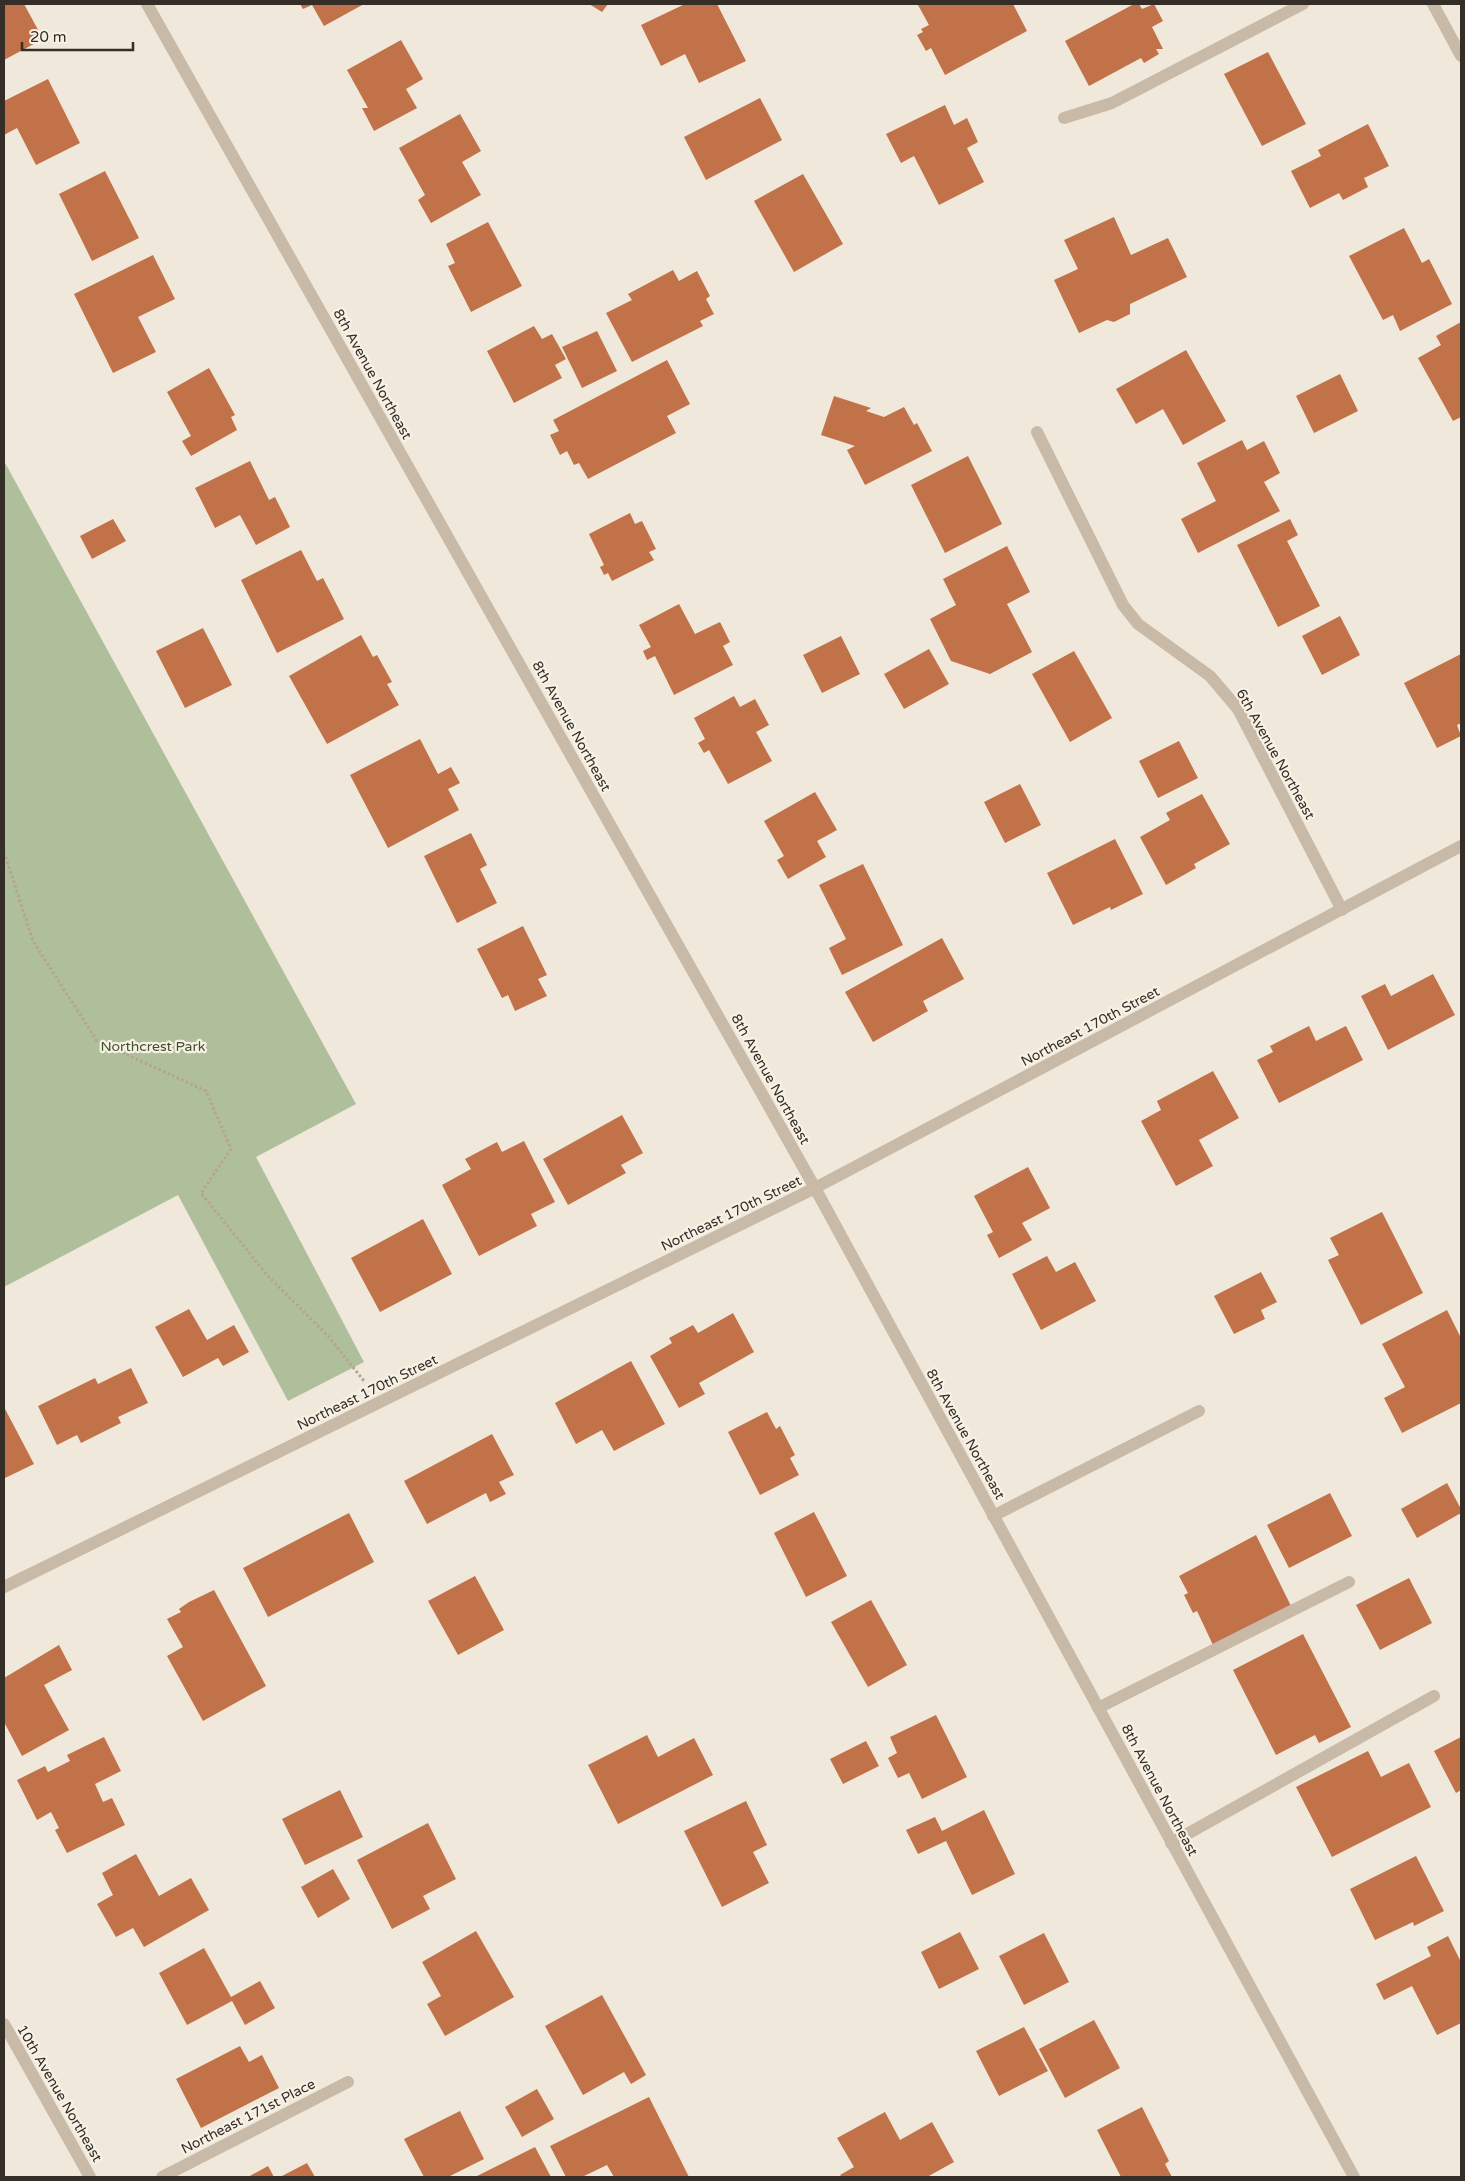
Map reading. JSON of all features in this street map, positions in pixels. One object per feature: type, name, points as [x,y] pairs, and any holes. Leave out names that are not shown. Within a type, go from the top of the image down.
[{"type":"street","name":"8th Avenue Northeast","points":[[147,4],[815,1188],[1354,2177]]},
{"type":"street","points":[[1064,118],[1112,103],[1303,4]]},
{"type":"street","points":[[1433,4],[1461,56]]},
{"type":"street","name":"6th Avenue Northeast","points":[[1037,432],[1123,605],[1138,624],[1210,676],[1238,709],[1342,910]]},
{"type":"street","name":"Northeast 170th Street","points":[[4,1587],[815,1188],[1461,846]]},
{"type":"street","points":[[994,1516],[1199,1411]]},
{"type":"street","points":[[1098,1708],[1349,1582]]},
{"type":"street","points":[[1171,1843],[1434,1696]]},
{"type":"street","name":"10th Avenue Northeast","points":[[4,2024],[90,2177]]},
{"type":"street","name":"Northeast 171st Place","points":[[162,2177],[348,2082]]},
{"type":"path","points":[[4,852],[33,940],[97,1041],[206,1091],[231,1149],[201,1193],[266,1274],[329,1337],[380,1402]]},
{"type":"green space","name":"Northcrest Park","points":[[4,461],[356,1104],[256,1157],[364,1362],[288,1401],[178,1195],[4,1287]]},
{"type":"building","points":[[4,4],[24,4],[43,39],[4,60]]},
{"type":"building","points":[[300,4],[364,4],[324,26],[312,5],[303,9]]},
{"type":"building","points":[[589,4],[608,4],[602,12]]},
{"type":"building","points":[[685,4],[717,4],[746,61],[699,83],[685,54],[661,66],[641,25]]},
{"type":"building","points":[[919,4],[1013,4],[1027,31],[945,75],[931,48],[926,51],[917,35],[923,32],[921,29],[929,25]]},
{"type":"building","points":[[1134,4],[1139,4],[1142,9],[1154,4],[1163,21],[1152,27],[1163,49],[1156,49],[1159,54],[1144,63],[1141,58],[1089,86],[1065,41]]},
{"type":"building","points":[[401,40],[423,79],[406,89],[417,108],[374,131],[362,108],[368,108],[347,70]]},
{"type":"building","points":[[1268,52],[1306,124],[1262,146],[1224,74]]},
{"type":"building","points":[[48,79],[80,143],[36,165],[17,128],[4,135],[4,101]]},
{"type":"building","points":[[760,98],[782,140],[706,180],[684,137]]},
{"type":"building","points":[[945,105],[954,125],[967,118],[978,142],[967,148],[984,182],[939,205],[914,156],[901,163],[886,134]]},
{"type":"building","points":[[460,114],[481,151],[462,162],[481,195],[431,223],[418,200],[425,195],[399,148]]},
{"type":"building","points":[[1368,124],[1389,166],[1364,178],[1368,187],[1343,200],[1339,193],[1310,208],[1291,171],[1321,156],[1318,150]]},
{"type":"building","points":[[105,171],[139,238],[92,261],[59,194]]},
{"type":"building","points":[[803,174],[843,244],[794,272],[754,201]]},
{"type":"building","points":[[1114,217],[1131,255],[1168,238],[1187,277],[1130,304],[1130,314],[1114,322],[1107,320],[1079,333],[1054,280],[1078,269],[1064,240]]},
{"type":"building","points":[[488,222],[522,286],[471,312],[448,266],[455,263],[446,244]]},
{"type":"building","points":[[1404,228],[1422,263],[1429,259],[1452,304],[1400,331],[1393,315],[1383,320],[1349,256]]},
{"type":"building","points":[[153,255],[175,299],[138,317],[156,352],[113,373],[74,294]]},
{"type":"building","points":[[673,270],[679,281],[697,271],[710,296],[706,299],[714,314],[700,321],[703,326],[632,362],[606,313],[632,300],[628,294]]},
{"type":"building","points":[[1461,322],[1461,417],[1453,421],[1418,358],[1441,345],[1436,336]]},
{"type":"building","points":[[534,326],[542,339],[552,334],[566,359],[555,365],[562,378],[514,403],[487,351]]},
{"type":"building","points":[[597,331],[617,371],[582,388],[562,347]]},
{"type":"building","points":[[1186,350],[1226,421],[1183,445],[1163,409],[1136,424],[1116,389]]},
{"type":"building","points":[[667,360],[690,404],[667,416],[676,433],[588,479],[579,463],[574,465],[567,451],[560,455],[550,435],[559,431],[553,420]]},
{"type":"building","points":[[209,368],[235,415],[231,417],[237,430],[191,456],[182,441],[191,436],[167,392]]},
{"type":"building","points":[[1340,374],[1358,411],[1314,433],[1296,396]]},
{"type":"building","points":[[834,396],[871,408],[866,411],[884,417],[904,407],[914,425],[917,423],[932,451],[865,485],[847,450],[855,446],[821,435]]},
{"type":"building","points":[[1242,440],[1247,450],[1264,441],[1280,473],[1264,482],[1280,511],[1198,553],[1181,519],[1216,501],[1197,463]]},
{"type":"building","points":[[968,456],[1002,524],[945,553],[911,485]]},
{"type":"building","points":[[250,461],[269,500],[275,497],[290,527],[256,545],[240,515],[215,528],[195,488]]},
{"type":"building","points":[[630,513],[635,524],[642,521],[656,549],[649,552],[654,560],[612,581],[608,573],[604,575],[600,567],[604,565],[589,534]]},
{"type":"building","points":[[113,519],[126,541],[92,559],[80,536]]},
{"type":"building","points":[[1290,519],[1298,535],[1287,541],[1320,606],[1278,627],[1237,545]]},
{"type":"building","points":[[1007,546],[1030,592],[1007,604],[1032,652],[990,674],[951,661],[930,619],[956,605],[943,579]]},
{"type":"building","points":[[301,550],[317,581],[323,578],[344,619],[277,653],[241,580]]},
{"type":"building","points":[[679,604],[695,634],[720,622],[730,642],[723,646],[733,665],[674,695],[655,656],[647,660],[643,651],[651,647],[639,625]]},
{"type":"building","points":[[1340,616],[1360,655],[1322,675],[1302,636]]},
{"type":"building","points":[[203,628],[232,685],[185,708],[156,651]]},
{"type":"building","points":[[361,635],[373,657],[377,655],[392,682],[387,684],[399,705],[327,744],[289,676]]},
{"type":"building","points":[[841,636],[860,674],[822,693],[803,655]]},
{"type":"building","points":[[929,649],[949,684],[904,709],[884,674]]},
{"type":"building","points":[[1074,651],[1112,718],[1070,742],[1032,674]]},
{"type":"building","points":[[1461,654],[1461,723],[1457,725],[1461,736],[1437,748],[1404,683]]},
{"type":"building","points":[[734,696],[740,707],[755,699],[769,725],[756,732],[772,761],[728,784],[709,750],[704,753],[698,743],[705,739],[694,718]]},
{"type":"building","points":[[420,739],[438,774],[451,767],[460,783],[448,789],[459,810],[388,848],[350,775]]},
{"type":"building","points":[[1179,741],[1198,778],[1158,798],[1139,761]]},
{"type":"building","points":[[1020,784],[1041,825],[1005,843],[984,802]]},
{"type":"building","points":[[815,792],[837,830],[817,841],[826,857],[788,879],[777,860],[784,856],[764,821]]},
{"type":"building","points":[[1202,794],[1230,844],[1194,864],[1196,868],[1166,885],[1140,837],[1170,820],[1166,813]]},
{"type":"building","points":[[471,833],[487,865],[480,869],[497,903],[457,923],[424,856]]},
{"type":"building","points":[[1115,839],[1143,894],[1111,910],[1110,907],[1073,925],[1047,873]]},
{"type":"building","points":[[863,864],[903,945],[842,975],[829,948],[846,939],[819,885]]},
{"type":"building","points":[[523,926],[547,975],[538,979],[547,996],[515,1011],[508,995],[502,998],[477,949]]},
{"type":"building","points":[[942,938],[964,979],[923,1001],[928,1011],[873,1042],[845,992]]},
{"type":"building","points":[[1433,974],[1455,1015],[1388,1050],[1361,996],[1385,984],[1391,996]]},
{"type":"building","points":[[1309,1026],[1316,1041],[1346,1026],[1363,1060],[1279,1103],[1257,1060],[1273,1052],[1270,1046]]},
{"type":"building","points":[[1213,1071],[1239,1118],[1199,1140],[1213,1166],[1176,1186],[1141,1121],[1161,1110],[1157,1101]]},
{"type":"building","points":[[622,1115],[643,1153],[621,1165],[626,1173],[568,1205],[543,1159]]},
{"type":"building","points":[[524,1141],[555,1202],[531,1214],[537,1226],[479,1256],[442,1185],[471,1169],[465,1159],[497,1142],[502,1152]]},
{"type":"building","points":[[1028,1167],[1050,1208],[1022,1223],[1032,1240],[999,1258],[987,1235],[993,1232],[974,1196]]},
{"type":"building","points":[[1382,1212],[1423,1293],[1361,1325],[1328,1260],[1339,1255],[1330,1238]]},
{"type":"building","points":[[423,1219],[452,1274],[380,1312],[351,1258]]},
{"type":"building","points":[[1047,1256],[1056,1272],[1075,1262],[1096,1301],[1041,1330],[1012,1274]]},
{"type":"building","points":[[1261,1272],[1277,1302],[1261,1310],[1265,1319],[1234,1334],[1214,1296]]},
{"type":"building","points":[[189,1309],[207,1340],[234,1325],[249,1352],[223,1366],[218,1358],[183,1377],[155,1327]]},
{"type":"building","points":[[1447,1310],[1461,1338],[1461,1403],[1402,1433],[1384,1398],[1405,1387],[1382,1344]]},
{"type":"building","points":[[733,1313],[754,1352],[699,1383],[705,1394],[679,1408],[650,1356],[672,1343],[669,1338],[693,1325],[698,1333]]},
{"type":"building","points":[[631,1361],[665,1424],[614,1451],[602,1430],[576,1444],[555,1403]]},
{"type":"building","points":[[131,1368],[148,1403],[118,1417],[121,1423],[81,1443],[77,1435],[57,1445],[38,1406],[95,1378],[98,1384]]},
{"type":"building","points":[[4,1407],[34,1464],[5,1478],[4,1477]]},
{"type":"building","points":[[767,1412],[776,1429],[780,1426],[795,1455],[790,1458],[799,1475],[760,1495],[728,1432]]},
{"type":"building","points":[[492,1434],[514,1475],[499,1482],[506,1494],[490,1502],[486,1493],[427,1524],[404,1481]]},
{"type":"building","points":[[1447,1483],[1461,1509],[1461,1513],[1417,1538],[1401,1509]]},
{"type":"building","points":[[1330,1493],[1352,1536],[1289,1568],[1267,1525]]},
{"type":"building","points":[[814,1512],[847,1576],[806,1597],[774,1533]]},
{"type":"building","points":[[349,1513],[374,1562],[268,1617],[243,1568]]},
{"type":"building","points":[[1256,1535],[1291,1606],[1213,1645],[1197,1611],[1193,1613],[1184,1595],[1188,1593],[1179,1576]]},
{"type":"building","points":[[475,1576],[504,1630],[458,1655],[428,1601]]},
{"type":"building","points":[[1409,1578],[1432,1623],[1380,1650],[1356,1605]]},
{"type":"building","points":[[214,1590],[266,1686],[203,1721],[167,1656],[183,1647],[167,1619],[181,1612],[179,1609],[189,1602]]},
{"type":"building","points":[[871,1600],[907,1665],[868,1687],[831,1622]]},
{"type":"building","points":[[1303,1634],[1351,1727],[1319,1743],[1315,1735],[1276,1755],[1233,1670]]},
{"type":"building","points":[[59,1645],[72,1670],[44,1685],[69,1730],[22,1756],[4,1722],[4,1678]]},
{"type":"building","points":[[936,1715],[967,1777],[922,1799],[909,1773],[898,1778],[888,1758],[897,1753],[890,1737]]},
{"type":"building","points":[[647,1735],[658,1757],[694,1738],[713,1775],[618,1824],[588,1765]]},
{"type":"building","points":[[104,1737],[121,1771],[95,1784],[103,1802],[112,1798],[125,1825],[67,1853],[55,1830],[59,1828],[51,1812],[37,1820],[17,1780],[45,1766],[48,1772],[70,1761],[67,1755]]},
{"type":"building","points":[[1461,1737],[1461,1790],[1456,1793],[1434,1751]]},
{"type":"building","points":[[866,1741],[879,1766],[843,1784],[830,1759]]},
{"type":"building","points":[[1368,1751],[1381,1777],[1409,1763],[1431,1807],[1332,1857],[1296,1787]]},
{"type":"building","points":[[340,1790],[363,1837],[305,1865],[282,1819]]},
{"type":"building","points":[[746,1801],[767,1845],[753,1852],[769,1883],[722,1907],[684,1831]]},
{"type":"building","points":[[984,1810],[1015,1874],[972,1895],[946,1841],[918,1854],[906,1830],[935,1817],[942,1831]]},
{"type":"building","points":[[428,1823],[456,1879],[423,1896],[430,1909],[392,1929],[357,1860]]},
{"type":"building","points":[[136,1854],[159,1896],[191,1878],[209,1910],[144,1947],[133,1928],[116,1937],[97,1904],[113,1895],[102,1873]]},
{"type":"building","points":[[1416,1856],[1444,1911],[1414,1926],[1413,1922],[1375,1940],[1350,1889]]},
{"type":"building","points":[[333,1869],[350,1899],[318,1918],[301,1887]]},
{"type":"building","points":[[476,1931],[514,1997],[445,2036],[427,2004],[441,1996],[422,1962]]},
{"type":"building","points":[[960,1932],[979,1969],[939,1989],[921,1952]]},
{"type":"building","points":[[1044,1933],[1069,1982],[1024,2005],[999,1956]]},
{"type":"building","points":[[1448,1936],[1461,1962],[1461,2023],[1437,2035],[1412,1986],[1384,2000],[1376,1984],[1431,1956],[1427,1947]]},
{"type":"building","points":[[204,1948],[231,1997],[260,1981],[275,2008],[245,2025],[232,2001],[187,2025],[159,1973]]},
{"type":"building","points":[[602,1995],[646,2075],[631,2084],[624,2072],[583,2095],[545,2026]]},
{"type":"building","points":[[1094,2020],[1120,2068],[1065,2098],[1039,2049]]},
{"type":"building","points":[[1024,2027],[1048,2071],[999,2096],[976,2051]]},
{"type":"building","points":[[240,2046],[249,2062],[262,2055],[279,2088],[201,2128],[176,2079]]},
{"type":"building","points":[[537,2089],[554,2119],[522,2137],[505,2107]]},
{"type":"building","points":[[649,2097],[689,2177],[614,2177],[607,2165],[582,2177],[566,2177],[550,2146]]},
{"type":"building","points":[[1142,2107],[1169,2161],[1165,2164],[1172,2177],[1121,2177],[1097,2130]]},
{"type":"building","points":[[460,2111],[484,2159],[448,2177],[424,2177],[404,2139]]},
{"type":"building","points":[[885,2112],[900,2140],[932,2122],[954,2162],[927,2177],[842,2177],[840,2175],[854,2167],[837,2138]]},
{"type":"building","points":[[535,2147],[551,2177],[475,2177]]},
{"type":"building","points":[[307,2163],[315,2177],[280,2177]]},
{"type":"building","points":[[268,2166],[274,2177],[248,2177]]}]
